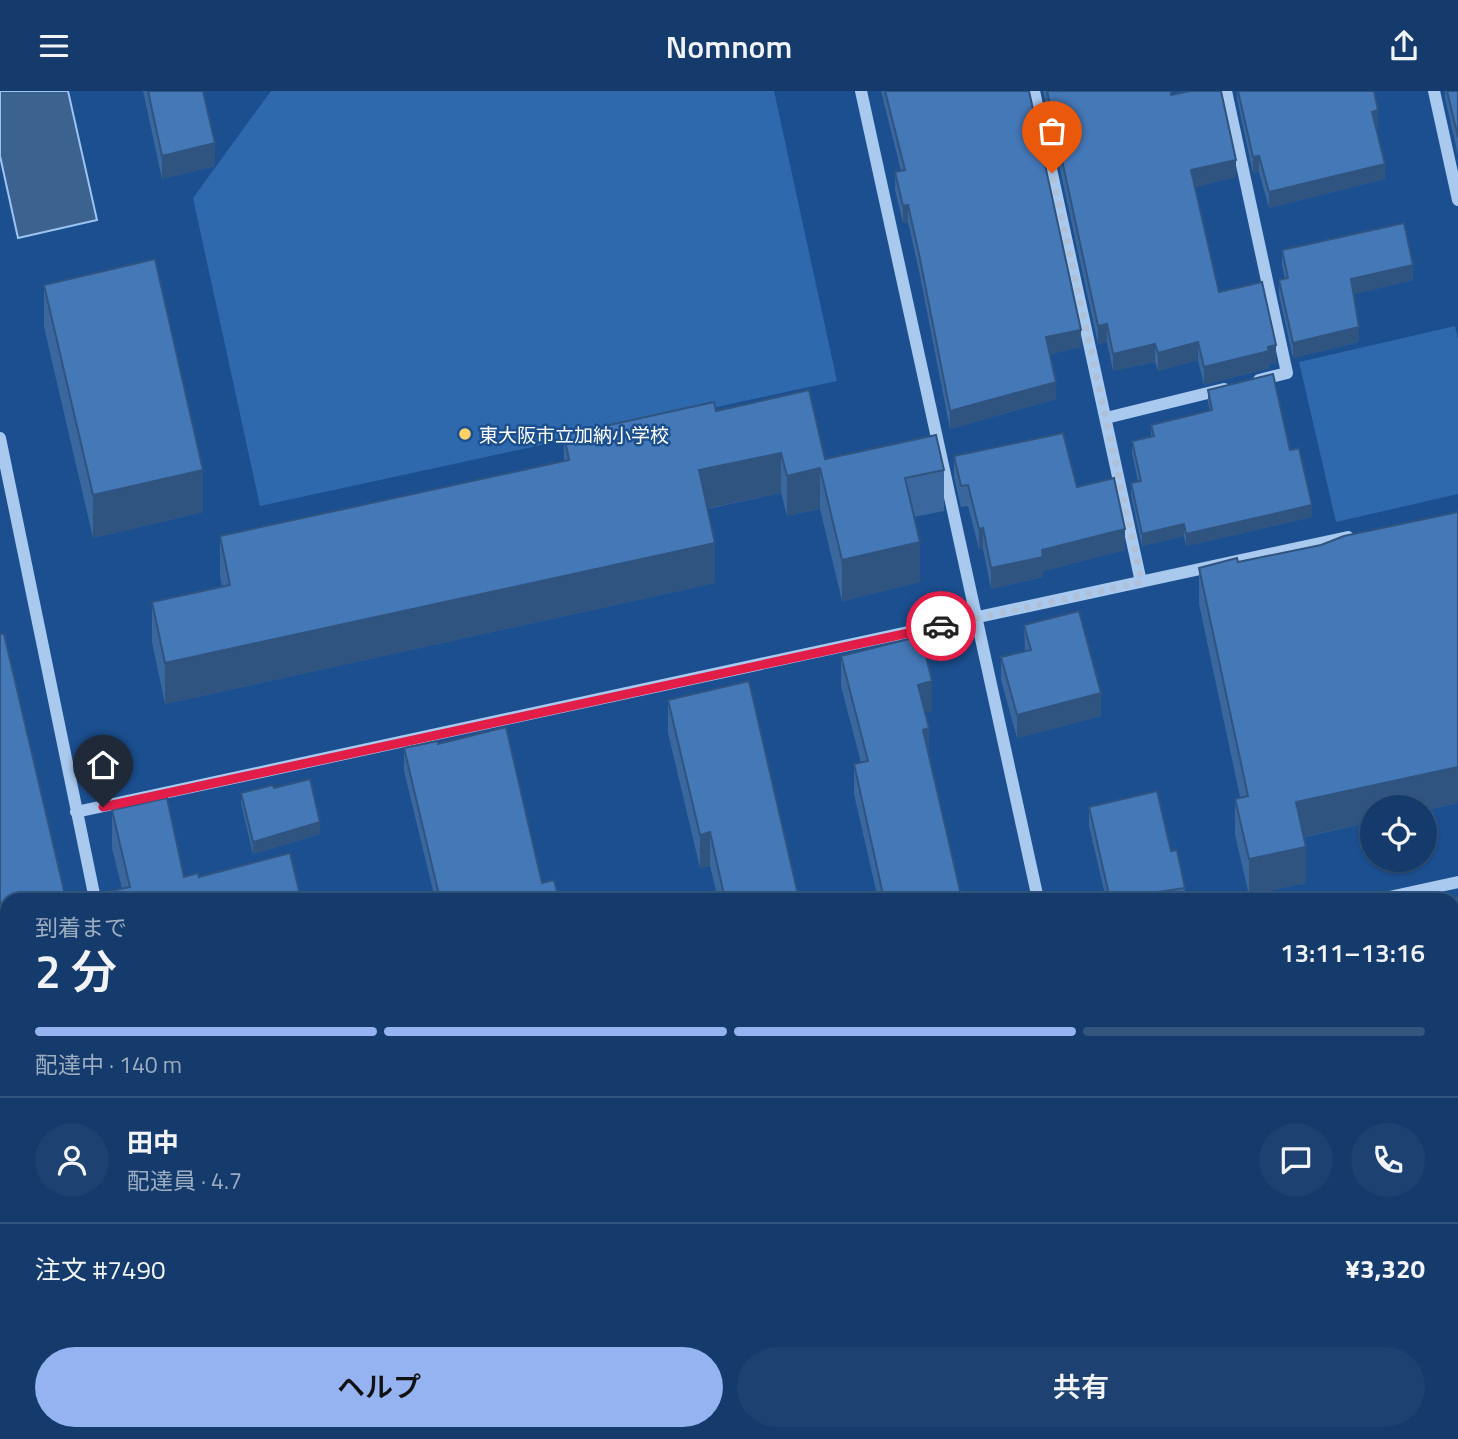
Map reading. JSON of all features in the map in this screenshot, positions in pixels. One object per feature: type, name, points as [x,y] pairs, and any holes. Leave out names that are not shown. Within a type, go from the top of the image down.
[{"type":"street","points":[[861,91],[1037,893]]},
{"type":"street","points":[[1034,91],[1142,582]]},
{"type":"street","points":[[1105,418],[1287,373],[1226,91]]},
{"type":"street","points":[[1434,91],[1458,200]]},
{"type":"street","points":[[0,438],[94,893]]},
{"type":"street","points":[[76,813],[1366,533]]},
{"type":"street","points":[[1409,893],[1458,883]]},
{"type":"shaded area","points":[[0,91],[68,91],[97,220],[18,238],[0,156]]},
{"type":"shaded area","points":[[271,91],[774,91],[837,381],[260,506],[193,198]]},
{"type":"shaded area","points":[[1455,326],[1458,339],[1458,494],[1336,522],[1299,362]]},
{"type":"building","points":[[148,91],[203,91],[215,143],[162,156]]},
{"type":"building","points":[[885,91],[1029,91],[1081,330],[1046,337],[1056,382],[950,411],[908,205],[903,206],[895,172],[905,170]]},
{"type":"building","points":[[1047,91],[1171,91],[1171,95],[1190,91],[1221,91],[1236,160],[1191,170],[1219,292],[1262,282],[1276,345],[1268,347],[1269,351],[1204,367],[1198,342],[1158,353],[1155,344],[1113,354],[1107,324],[1098,326]]},
{"type":"building","points":[[1238,91],[1374,91],[1378,110],[1372,112],[1385,164],[1269,192],[1259,156],[1253,157]]},
{"type":"building","points":[[1447,91],[1458,91],[1458,137]]},
{"type":"building","points":[[1404,223],[1413,265],[1351,279],[1359,327],[1293,343],[1279,280],[1288,278],[1282,250]]},
{"type":"building","points":[[155,259],[203,470],[93,495],[44,285]]},
{"type":"building","points":[[1273,374],[1290,450],[1299,448],[1312,505],[1186,534],[1184,524],[1142,534],[1131,483],[1141,481],[1132,441],[1154,436],[1151,425],[1212,410],[1208,390]]},
{"type":"building","points":[[809,390],[825,459],[936,435],[944,470],[905,478],[920,542],[842,560],[820,468],[787,476],[781,453],[699,470],[715,543],[165,663],[152,602],[230,585],[220,536],[569,460],[564,435],[714,402],[716,411]]},
{"type":"building","points":[[1063,433],[1077,487],[1114,478],[1125,529],[1042,550],[1043,557],[991,568],[983,528],[979,529],[968,485],[961,486],[954,456]]},
{"type":"building","points":[[1458,512],[1458,767],[1296,802],[1306,847],[1249,859],[1235,799],[1248,796],[1199,568],[1237,558],[1238,562],[1321,545],[1344,536]]},
{"type":"building","points":[[1079,611],[1101,693],[1017,715],[1001,657],[1031,650],[1024,625]]},
{"type":"building","points":[[0,634],[4,634],[65,893],[0,893]]},
{"type":"building","points":[[921,636],[932,681],[918,685],[929,728],[923,730],[961,893],[883,893],[854,764],[868,761],[841,656]]},
{"type":"building","points":[[749,681],[798,893],[724,893],[710,832],[700,835],[668,700]]},
{"type":"building","points":[[506,727],[542,883],[554,880],[557,893],[439,893],[404,748],[438,741],[438,744]]},
{"type":"building","points":[[310,779],[320,822],[253,842],[241,793]]},
{"type":"building","points":[[1157,791],[1171,851],[1177,850],[1185,888],[1151,893],[1109,893],[1089,807]]},
{"type":"building","points":[[167,798],[184,877],[198,873],[199,877],[290,853],[300,893],[102,893],[130,887],[112,810]]},
{"type":"way so far","points":[[941,626],[1142,582],[1052,173]]},
{"type":"place","name":"東大阪市立加納小学校","points":[[465,434]]},
{"type":"route","points":[[103,807],[941,626]]}]
